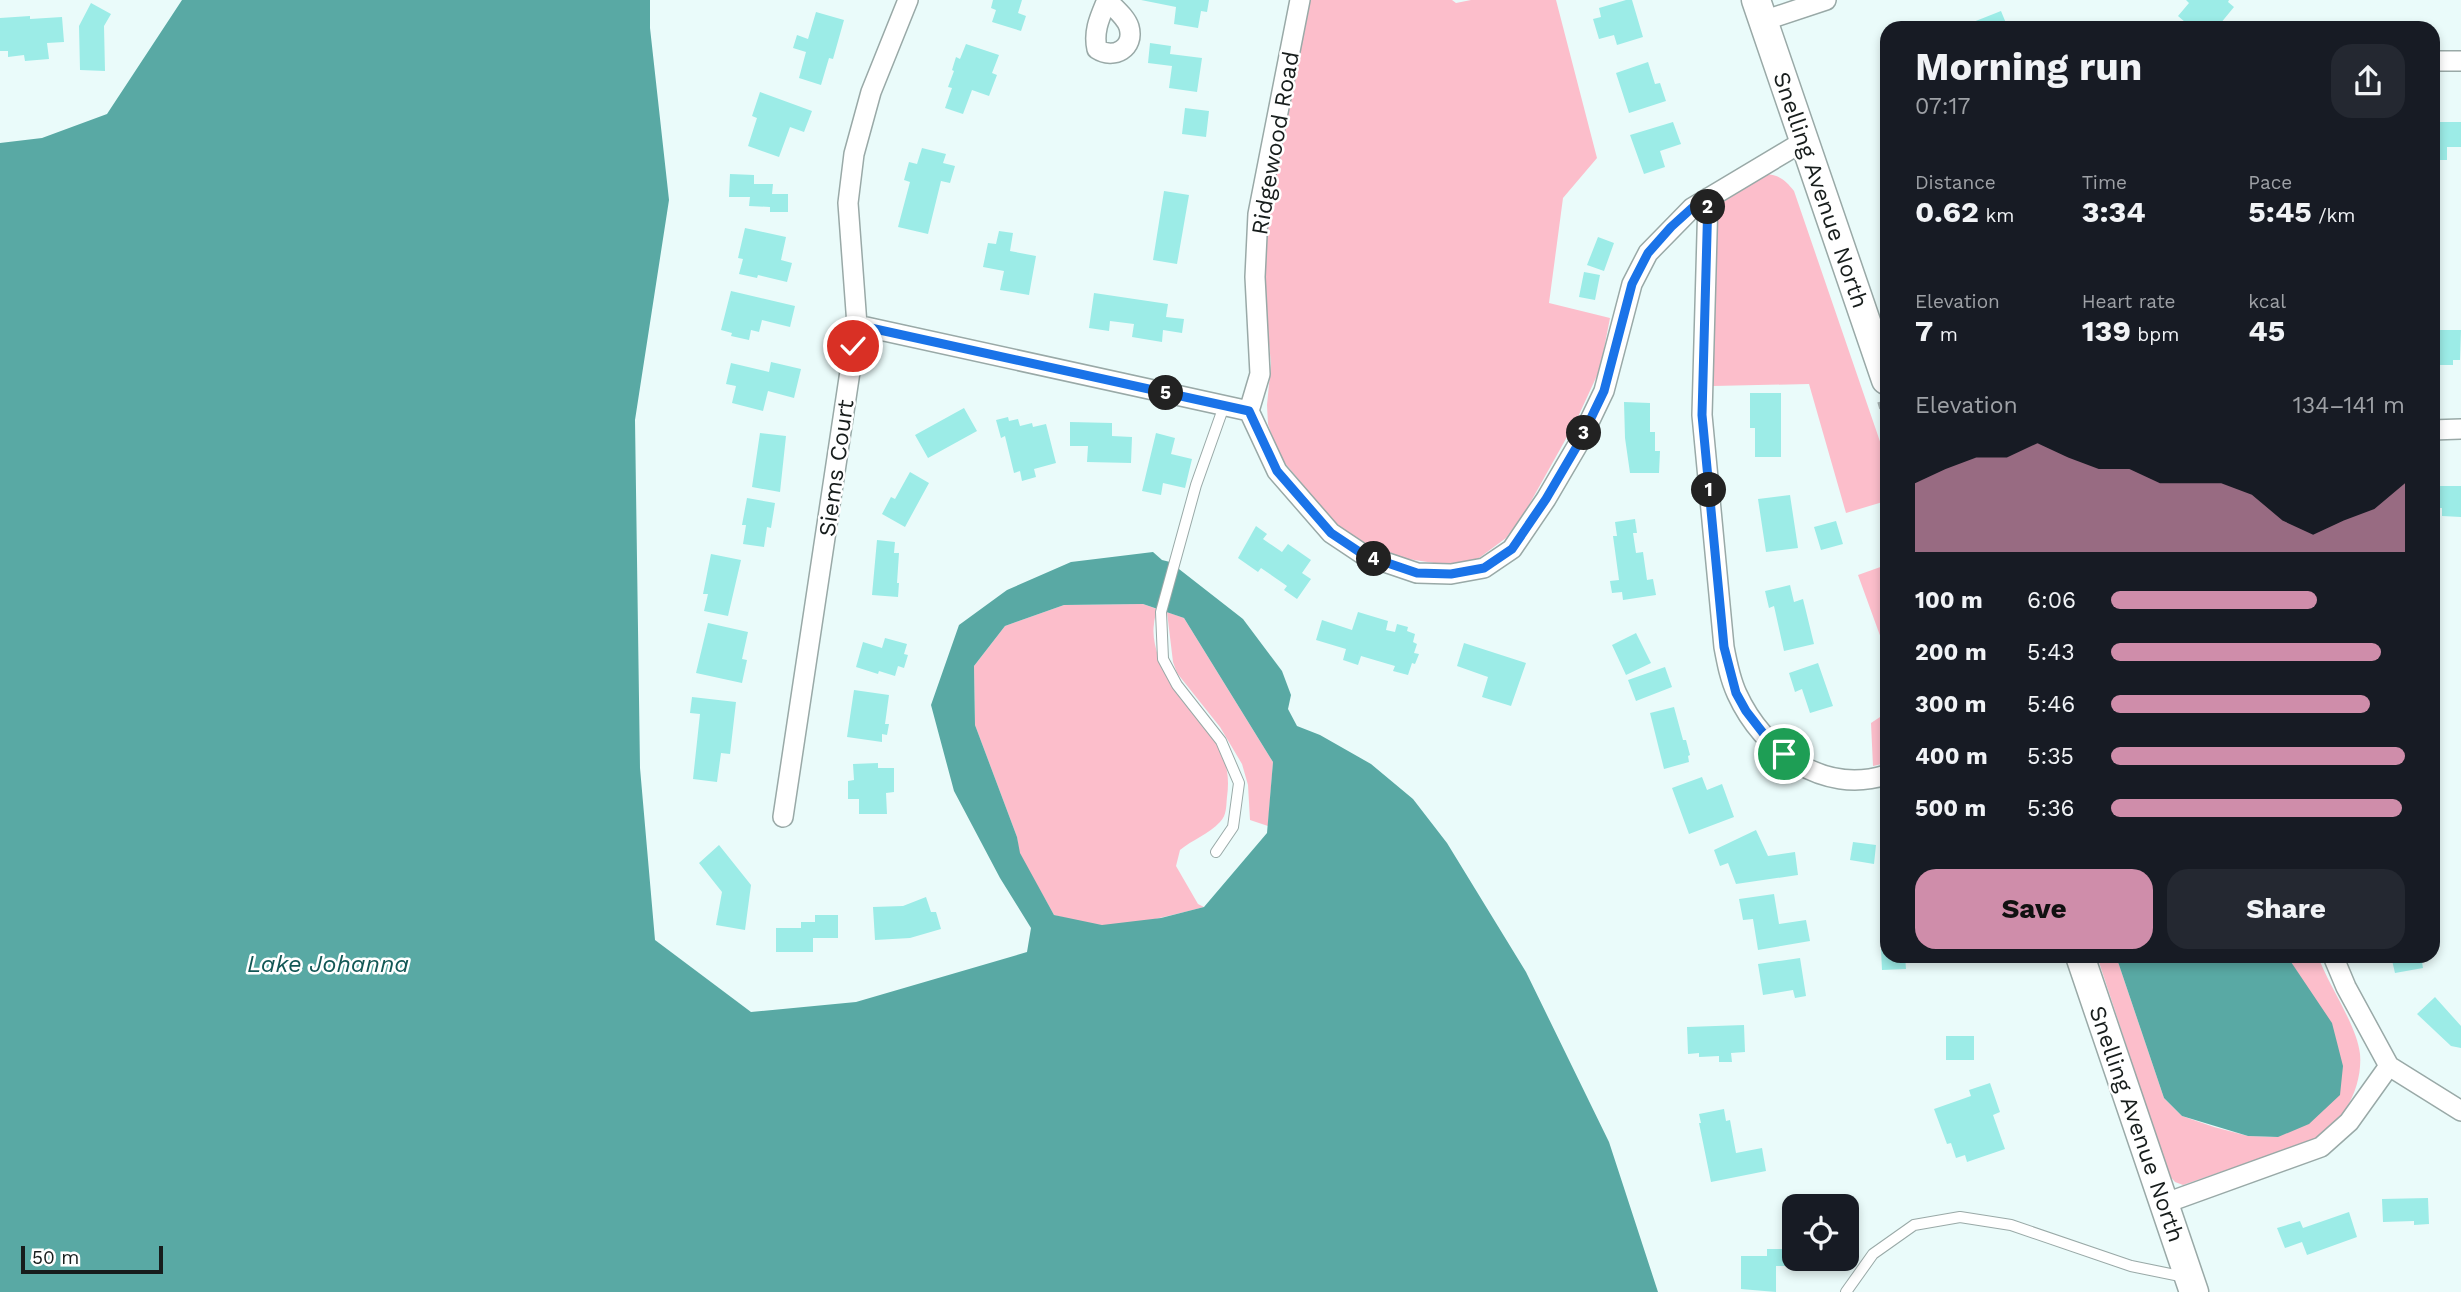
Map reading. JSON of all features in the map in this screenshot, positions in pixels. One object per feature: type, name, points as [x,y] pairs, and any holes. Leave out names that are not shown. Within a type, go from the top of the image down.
[{"type":"street","name":"Siems Court","points":[[783,817],[857,325],[848,203],[854,154],[871,92],[908,0]]},
{"type":"street","name":"Ridgewood Road","points":[[1249,411],[1260,374],[1255,276],[1258,214],[1300,0]]},
{"type":"street","points":[[1760,10],[1826,0]]},
{"type":"street","name":"Snelling Avenue North","points":[[1760,10],[1880,363]]},
{"type":"street","points":[[2440,61],[2461,61]]},
{"type":"street","points":[[857,325],[1249,411],[1277,471],[1331,533],[1364,555],[1417,573],[1451,574],[1484,568],[1512,549],[1546,499],[1580,441],[1604,391],[1632,284],[1648,253],[1685,214],[1804,141]]},
{"type":"street","points":[[1708,198],[1702,415],[1724,647],[1729,672],[1736,693],[1756,725],[1770,742],[1800,765],[1830,778],[1843,780],[1860,781],[1880,776]]},
{"type":"street","points":[[2440,429],[2461,429]]},
{"type":"street","name":"Snelling Avenue North","points":[[2082,963],[2191,1285]]},
{"type":"street","points":[[2336,963],[2389,1066],[2461,1111]]},
{"type":"street","points":[[2163,1204],[2321,1147],[2349,1122],[2389,1066]]},
{"type":"lane","points":[[1216,852],[1233,827],[1239,783],[1221,741],[1177,685],[1163,659],[1161,612],[1196,485],[1224,406]]},
{"type":"lane","points":[[1846,1292],[1873,1254],[1914,1225],[1960,1217],[2011,1225],[2191,1285]]},
{"type":"shaded area","points":[[1310,0],[1452,0],[1456,3],[1471,0],[1556,0],[1597,158],[1563,198],[1549,303],[1610,318],[1600,369],[1577,419],[1525,512],[1506,538],[1479,558],[1461,564],[1395,557],[1360,544],[1335,523],[1279,456],[1268,424],[1271,364],[1265,301],[1266,237],[1270,201]]},
{"type":"shaded area","points":[[1766,174],[1782,179],[1794,191],[1880,442],[1880,503],[1846,513],[1809,384],[1713,386],[1716,213],[1720,204]]},
{"type":"shaded area","points":[[1880,567],[1880,636],[1858,575]]},
{"type":"shaded area","points":[[1143,604],[1157,609],[1153,631],[1155,646],[1169,681],[1210,734],[1225,761],[1228,778],[1226,810],[1216,826],[1180,850],[1176,866],[1198,904],[1204,907],[1140,922],[1090,924],[1054,915],[1019,853],[1017,837],[975,725],[974,666],[1005,626],[1064,605]]},
{"type":"shaded area","points":[[1167,612],[1184,618],[1273,762],[1268,826],[1250,820],[1248,785],[1242,764],[1220,727],[1177,673],[1173,662]]},
{"type":"shaded area","points":[[1880,717],[1880,764],[1873,766],[1871,723]]},
{"type":"shaded area","points":[[2099,963],[2118,963],[2164,1098],[2182,1116],[2248,1136],[2278,1137],[2305,984],[2292,963],[2321,963],[2354,1031],[2360,1054],[2358,1080],[2341,1117],[2321,1135],[2298,1147],[2183,1185],[2175,1182],[2169,1175]]},
{"type":"water","name":"Lake Johanna","points":[[182,0],[650,0],[650,28],[669,200],[635,420],[640,768],[655,940],[751,1012],[856,1002],[1027,952],[1031,928],[1000,878],[954,791],[931,705],[959,625],[1007,590],[1071,562],[1153,552],[1162,560],[1170,562],[1243,619],[1282,671],[1291,695],[1288,709],[1297,726],[1320,735],[1371,764],[1413,799],[1447,843],[1526,972],[1609,1142],[1658,1292],[0,1292],[0,143],[42,138],[107,114]],"holes":[[[1143,604],[1184,618],[1273,762],[1267,833],[1204,907],[1161,918],[1102,925],[1054,915],[1020,853],[1017,837],[975,725],[974,666],[1005,626],[1064,605]]]},
{"type":"water","points":[[2118,963],[2292,963],[2332,1023],[2343,1066],[2340,1095],[2309,1124],[2278,1137],[2248,1136],[2182,1116],[2164,1098]]},
{"type":"building","points":[[993,0],[1022,0],[1018,13],[1026,16],[1021,31],[992,22],[996,10],[991,8]]},
{"type":"building","points":[[1141,0],[1209,0],[1207,12],[1201,11],[1198,28],[1174,24],[1176,7]]},
{"type":"building","points":[[1632,0],[1643,37],[1617,45],[1614,35],[1599,39],[1593,19],[1601,17],[1599,8]]},
{"type":"building","points":[[2186,0],[2229,0],[2234,7],[2222,21],[2184,21],[2178,16],[2189,3]]},
{"type":"building","points":[[91,3],[111,14],[104,26],[105,71],[80,70],[79,26]]},
{"type":"building","points":[[2001,11],[2005,21],[1976,21]]},
{"type":"building","points":[[816,12],[844,20],[833,59],[829,58],[821,85],[799,78],[806,52],[793,48],[797,35],[808,39]]},
{"type":"building","points":[[30,16],[30,19],[62,17],[64,42],[47,43],[49,59],[25,61],[24,55],[8,57],[8,51],[0,51],[0,18]]},
{"type":"building","points":[[1150,43],[1171,46],[1170,54],[1202,58],[1197,92],[1169,88],[1172,66],[1148,63]]},
{"type":"building","points":[[966,44],[999,55],[992,73],[997,75],[989,96],[972,90],[963,114],[945,108],[952,88],[948,87],[956,57],[960,59]]},
{"type":"building","points":[[1648,62],[1655,84],[1660,83],[1666,101],[1629,113],[1616,73]]},
{"type":"building","points":[[760,92],[812,111],[804,132],[790,127],[779,157],[748,146],[757,118],[752,116]]},
{"type":"building","points":[[1185,108],[1209,111],[1206,137],[1182,134]]},
{"type":"building","points":[[1673,122],[1681,144],[1660,151],[1665,167],[1644,174],[1630,135]]},
{"type":"building","points":[[2440,122],[2461,122],[2461,147],[2447,147],[2447,160],[2440,160]]},
{"type":"building","points":[[922,148],[946,154],[943,163],[955,166],[950,183],[941,181],[928,234],[898,227],[910,182],[904,180],[909,162],[917,164]]},
{"type":"building","points":[[730,174],[754,175],[754,184],[773,184],[772,194],[788,194],[788,212],[770,212],[770,207],[749,206],[750,197],[729,197]]},
{"type":"building","points":[[1164,191],[1189,195],[1177,264],[1153,260]]},
{"type":"building","points":[[745,228],[786,237],[781,260],[792,263],[787,282],[758,275],[757,278],[739,274],[743,259],[738,258]]},
{"type":"building","points":[[999,231],[1013,233],[1010,251],[1036,256],[1029,295],[1000,290],[1004,271],[983,267],[988,243],[996,244]]},
{"type":"building","points":[[1598,237],[1614,243],[1604,271],[1587,265]]},
{"type":"building","points":[[1584,272],[1600,275],[1595,300],[1579,297]]},
{"type":"building","points":[[731,291],[795,306],[790,327],[762,320],[759,332],[751,330],[749,340],[731,336],[732,333],[721,330]]},
{"type":"building","points":[[1094,293],[1168,304],[1166,317],[1184,319],[1182,333],[1163,330],[1162,342],[1132,337],[1134,324],[1110,321],[1109,331],[1089,328]]},
{"type":"building","points":[[2440,330],[2461,330],[2460,360],[2453,360],[2453,365],[2440,365]]},
{"type":"building","points":[[771,362],[801,369],[794,398],[768,391],[763,411],[732,403],[736,386],[726,384],[731,363],[769,372]]},
{"type":"building","points":[[1750,393],[1781,393],[1781,457],[1755,457],[1755,428],[1750,428]]},
{"type":"building","points":[[1624,402],[1650,403],[1650,432],[1655,432],[1655,451],[1660,451],[1659,473],[1630,473]]},
{"type":"building","points":[[964,408],[977,431],[928,458],[915,435]]},
{"type":"building","points":[[1008,417],[1009,421],[1018,419],[1020,426],[1046,424],[1056,463],[1034,469],[1036,477],[1022,481],[1020,471],[1014,473],[1005,436],[1001,438],[996,420]]},
{"type":"building","points":[[1070,422],[1112,423],[1112,436],[1132,437],[1131,463],[1087,462],[1088,446],[1070,446]]},
{"type":"building","points":[[760,433],[786,436],[780,492],[752,487]]},
{"type":"building","points":[[1156,433],[1175,438],[1171,454],[1192,459],[1185,488],[1163,483],[1161,495],[1142,491]]},
{"type":"building","points":[[910,472],[929,483],[905,527],[882,514],[891,497],[895,499]]},
{"type":"building","points":[[2440,486],[2461,486],[2461,517],[2442,516]]},
{"type":"building","points":[[1790,495],[1798,548],[1766,552],[1758,499]]},
{"type":"building","points":[[747,498],[775,503],[771,528],[767,527],[764,547],[743,544],[746,525],[742,525]]},
{"type":"building","points":[[1635,519],[1637,533],[1633,533],[1636,553],[1643,552],[1647,580],[1653,579],[1656,595],[1623,600],[1622,592],[1612,593],[1610,581],[1619,580],[1613,536],[1617,536],[1615,522]]},
{"type":"building","points":[[1836,521],[1843,544],[1821,550],[1814,527]]},
{"type":"building","points":[[1256,526],[1267,534],[1263,539],[1282,552],[1288,544],[1311,560],[1302,573],[1311,579],[1297,599],[1284,590],[1287,586],[1261,568],[1258,572],[1238,558]]},
{"type":"building","points":[[877,540],[895,542],[894,553],[899,553],[898,597],[872,595]]},
{"type":"building","points":[[711,554],[741,560],[728,616],[704,611],[708,594],[703,594]]},
{"type":"building","points":[[1790,585],[1794,602],[1803,599],[1814,644],[1784,651],[1774,606],[1769,608],[1765,591]]},
{"type":"building","points":[[1358,612],[1388,621],[1386,630],[1395,632],[1397,624],[1408,627],[1407,631],[1415,634],[1413,642],[1417,644],[1414,653],[1419,654],[1408,675],[1393,671],[1395,666],[1361,656],[1358,665],[1343,660],[1346,649],[1316,640],[1322,620],[1352,630]]},
{"type":"building","points":[[708,623],[748,632],[742,659],[747,660],[742,683],[696,673]]},
{"type":"building","points":[[1636,633],[1651,663],[1626,675],[1612,645]]},
{"type":"building","points":[[885,638],[907,644],[904,654],[908,655],[904,668],[898,666],[895,676],[856,667],[863,642],[882,648]]},
{"type":"building","points":[[1464,643],[1526,663],[1511,706],[1482,697],[1488,677],[1457,666]]},
{"type":"building","points":[[1818,663],[1833,706],[1810,713],[1802,689],[1795,692],[1789,673]]},
{"type":"building","points":[[1665,667],[1672,687],[1636,701],[1628,680]]},
{"type":"building","points":[[854,690],[889,695],[885,724],[889,724],[887,735],[882,734],[882,742],[847,737]]},
{"type":"building","points":[[692,697],[736,702],[730,754],[721,753],[717,782],[693,779],[700,714],[690,713]]},
{"type":"building","points":[[1674,707],[1683,740],[1686,740],[1689,762],[1664,769],[1650,713]]},
{"type":"building","points":[[878,763],[878,768],[894,768],[894,792],[886,793],[887,814],[859,814],[859,799],[848,799],[848,781],[854,780],[853,764]]},
{"type":"building","points":[[1702,777],[1707,790],[1722,784],[1734,817],[1689,834],[1672,788]]},
{"type":"building","points":[[1756,830],[1768,856],[1795,852],[1798,875],[1736,884],[1728,863],[1720,866],[1714,850]]},
{"type":"building","points":[[1853,842],[1876,845],[1874,864],[1850,860]]},
{"type":"building","points":[[719,845],[751,885],[745,930],[716,925],[722,892],[699,863]]},
{"type":"building","points":[[1774,894],[1779,924],[1806,920],[1810,941],[1758,950],[1753,919],[1743,920],[1739,899]]},
{"type":"building","points":[[926,897],[931,912],[936,912],[941,929],[910,938],[875,940],[873,907],[903,906]]},
{"type":"building","points":[[815,915],[838,915],[838,938],[813,938],[813,952],[776,952],[776,928],[801,928],[801,922],[815,922]]},
{"type":"building","points":[[1800,958],[1806,996],[1795,998],[1793,990],[1763,995],[1758,964]]},
{"type":"building","points":[[1882,963],[1906,963],[1906,969],[1882,970]]},
{"type":"building","points":[[2393,963],[2422,963],[2423,968],[2395,973]]},
{"type":"building","points":[[2435,997],[2461,1026],[2461,1048],[2451,1046],[2417,1014]]},
{"type":"building","points":[[1744,1025],[1745,1052],[1731,1053],[1732,1062],[1719,1062],[1719,1056],[1699,1057],[1699,1053],[1688,1054],[1687,1027]]},
{"type":"building","points":[[1946,1036],[1974,1036],[1974,1060],[1946,1060]]},
{"type":"building","points":[[1990,1083],[2000,1112],[1993,1115],[2005,1149],[1967,1162],[1965,1155],[1956,1158],[1951,1143],[1947,1144],[1934,1109],[1971,1096],[1969,1090]]},
{"type":"building","points":[[1724,1109],[1726,1121],[1730,1120],[1736,1153],[1762,1148],[1766,1171],[1711,1182],[1699,1114]]},
{"type":"building","points":[[2428,1198],[2429,1224],[2414,1225],[2414,1221],[2383,1222],[2382,1199]]},
{"type":"building","points":[[2349,1212],[2357,1237],[2307,1255],[2302,1242],[2285,1248],[2277,1228],[2300,1221],[2303,1228]]},
{"type":"building","points":[[1767,1249],[1782,1249],[1782,1266],[1776,1266],[1776,1292],[1741,1289],[1741,1256],[1767,1256]]},
{"type":"route","points":[[853,346],[857,325],[1249,411],[1277,471],[1331,533],[1364,555],[1399,569],[1417,573],[1469,573],[1484,568],[1512,549],[1546,499],[1580,441],[1604,391],[1632,284],[1648,253],[1671,227],[1708,198],[1702,415],[1724,647],[1736,693],[1746,711],[1770,742],[1784,754]]}]
